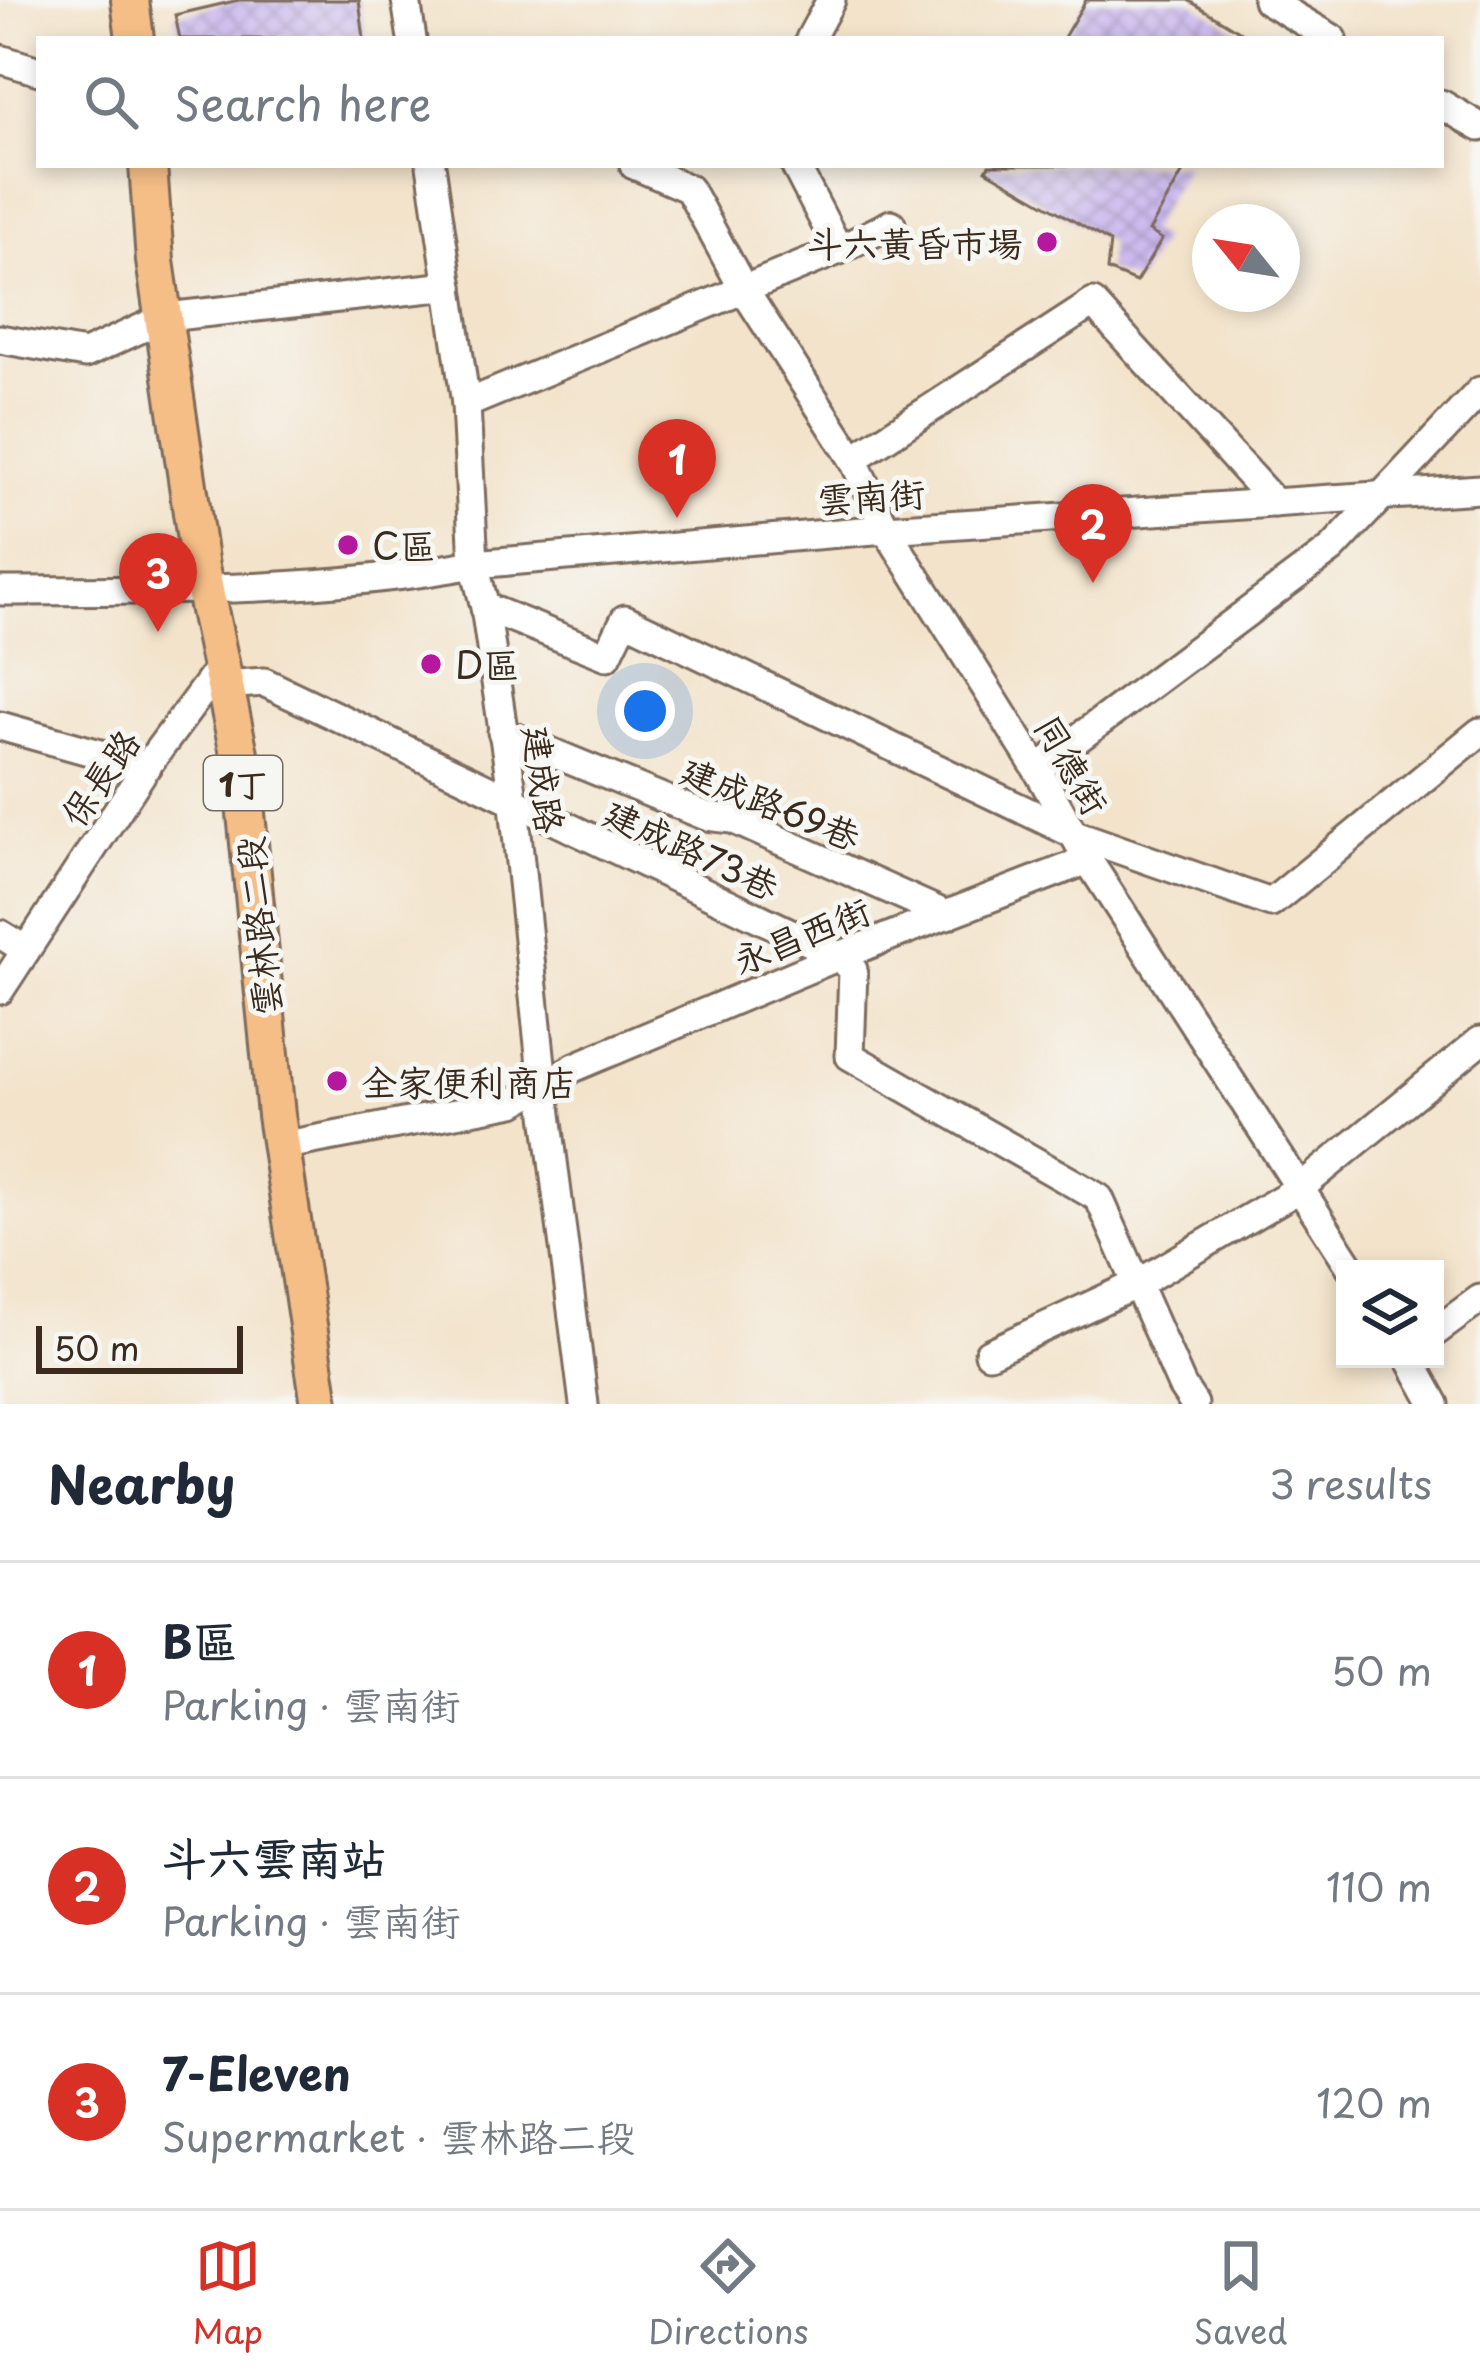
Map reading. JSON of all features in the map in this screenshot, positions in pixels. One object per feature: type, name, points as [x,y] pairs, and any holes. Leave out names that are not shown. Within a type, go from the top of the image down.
[{"type":"main road","points":[[130,0],[135,36]]},
{"type":"main road","name":"雲林路二段","points":[[148,168],[155,262],[204,589],[242,763],[281,1145],[320,1404]]},
{"type":"street","points":[[406,0],[412,36]]},
{"type":"street","points":[[812,36],[831,0]]},
{"type":"street","points":[[1267,0],[1328,36]]},
{"type":"street","points":[[0,59],[36,70]]},
{"type":"street","points":[[1444,106],[1480,127]]},
{"type":"street","name":"建成路","points":[[430,168],[466,404],[474,564],[514,805],[584,1404]]},
{"type":"street","name":"同德街","points":[[641,168],[689,189],[744,290],[853,459],[886,529],[1088,860],[1346,1260]]},
{"type":"street","points":[[797,168],[839,250]]},
{"type":"street","points":[[466,404],[839,250],[891,224]]},
{"type":"street","points":[[0,340],[85,354],[166,317],[449,286]]},
{"type":"street","points":[[853,459],[1093,303],[1275,503]]},
{"type":"street","points":[[1036,770],[1332,549],[1480,391]]},
{"type":"street","name":"雲南街","points":[[0,591],[204,589],[422,574],[474,564],[886,529],[1480,489]]},
{"type":"street","points":[[484,607],[607,656],[626,619],[1072,833],[1271,903],[1480,732]]},
{"type":"street","name":"保長路","points":[[0,990],[146,767],[222,676]]},
{"type":"street","name":"建成路73巷","points":[[222,676],[264,682],[839,956]]},
{"type":"street","points":[[0,726],[146,767]]},
{"type":"street","name":"建成路69巷","points":[[502,731],[706,816],[732,819],[947,915]]},
{"type":"street","name":"永昌西街","points":[[281,1145],[514,1102],[543,1083],[839,956],[1088,860]]},
{"type":"street","points":[[0,934],[26,950]]},
{"type":"street","points":[[839,956],[854,970],[850,1056],[1099,1198],[1182,1387],[1194,1404]]},
{"type":"street","points":[[989,1353],[1139,1282],[1300,1188],[1480,1041]]},
{"type":"street","points":[[1444,1325],[1480,1299]]},
{"type":"street","points":[[1414,1368],[1435,1404]]},
{"type":"building","points":[[239,0],[359,0],[364,36],[179,36],[175,15]]},
{"type":"building","points":[[1086,0],[1188,0],[1247,36],[1065,36]]},
{"type":"building","points":[[1185,168],[1149,231],[1162,239],[1136,282],[1107,270],[1110,242],[986,170]]},
{"type":"place","name":"斗六黃昏市場","points":[[1047,242]]},
{"type":"place","name":"B區","points":[[677,518]]},
{"type":"place","name":"C區","points":[[348,545]]},
{"type":"place","name":"斗六雲南站","points":[[1093,583]]},
{"type":"place","name":"7-Eleven","points":[[158,632]]},
{"type":"place","name":"D區","points":[[431,664]]},
{"type":"place","name":"全家便利商店","points":[[337,1081]]}]
